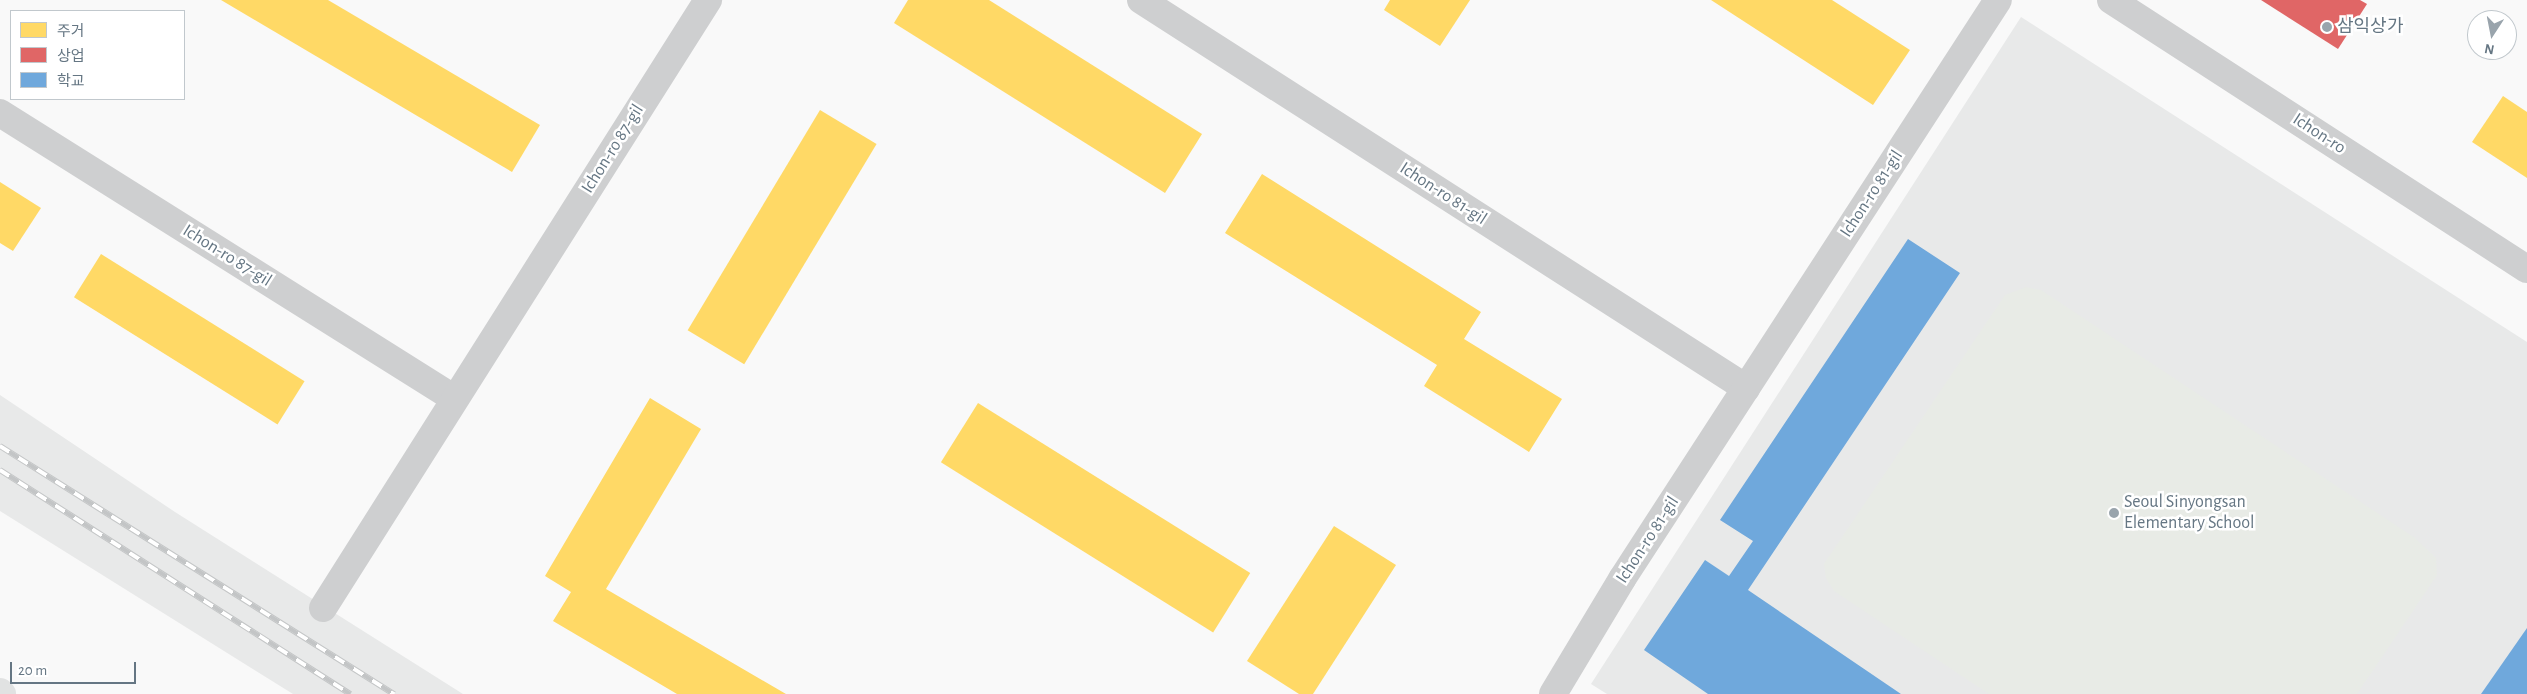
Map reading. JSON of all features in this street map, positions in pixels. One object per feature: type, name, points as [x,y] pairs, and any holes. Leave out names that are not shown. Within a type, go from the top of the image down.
[{"type":"street","name":"Ichon-ro 87-gil","points":[[323,608],[708,0]]},
{"type":"street","name":"Ichon-ro 81-gil","points":[[1140,0],[1746,388]]},
{"type":"street","name":"Ichon-ro 81-gil","points":[[1553,694],[1622,579],[1998,0]]},
{"type":"street","name":"Ichon-ro","points":[[2111,0],[2527,269]]},
{"type":"street","name":"Ichon-ro 87-gil","points":[[0,113],[455,399]]},
{"type":"shaded area","name":"Seoul Sinyongsan Elementary School","points":[[2021,17],[2527,342],[2527,694],[1607,694],[1591,684]]},
{"type":"shaded area","points":[[2026,287],[2041,290],[2415,538],[2436,558],[2437,575],[2357,694],[1989,694],[1834,591],[1826,578],[1824,564],[2005,295]]},
{"type":"shaded area","points":[[0,395],[175,512],[463,694],[293,694],[0,511]]},
{"type":"building: 주거","points":[[221,0],[328,0],[540,125],[512,172]]},
{"type":"building: 주거","points":[[908,0],[989,0],[1202,134],[1165,193],[894,23]]},
{"type":"building: 주거","points":[[1390,0],[1470,0],[1440,46],[1384,10]]},
{"type":"building: 주거","points":[[1711,0],[1832,0],[1910,50],[1873,105]]},
{"type":"building: 주거","points":[[2503,96],[2527,112],[2527,178],[2472,142]]},
{"type":"building: 주거","points":[[820,110],[877,144],[744,364],[688,330]]},
{"type":"building: 주거","points":[[1262,174],[1481,312],[1464,339],[1562,399],[1529,452],[1424,386],[1437,365],[1225,233]]},
{"type":"building: 주거","points":[[0,182],[41,208],[13,251],[0,243]]},
{"type":"building: 주거","points":[[101,254],[305,381],[278,424],[74,297]]},
{"type":"building: 주거","points":[[650,398],[701,429],[606,589],[786,694],[677,694],[553,621],[571,592],[545,576]]},
{"type":"building: 주거","points":[[978,403],[1250,573],[1213,632],[941,462]]},
{"type":"building: 주거","points":[[1334,526],[1396,565],[1313,694],[1299,694],[1247,661]]},
{"type":"building: 상업","name":"삼익상가","points":[[2261,0],[2360,0],[2367,4],[2338,49]]},
{"type":"building: 학교","points":[[1908,239],[1960,273],[1748,590],[1901,694],[1708,694],[1644,650],[1705,560],[1729,576],[1753,541],[1720,520]]},
{"type":"building: 학교","points":[[2527,628],[2527,694],[2481,694]]},
{"type":"railway","points":[[0,446],[394,694]]},
{"type":"railway","points":[[0,470],[350,694]]},
{"type":"place","name":"삼익상가","points":[[2327,27]]},
{"type":"place","name":"Seoul Sinyongsan Elementary School","points":[[2114,513]]}]
